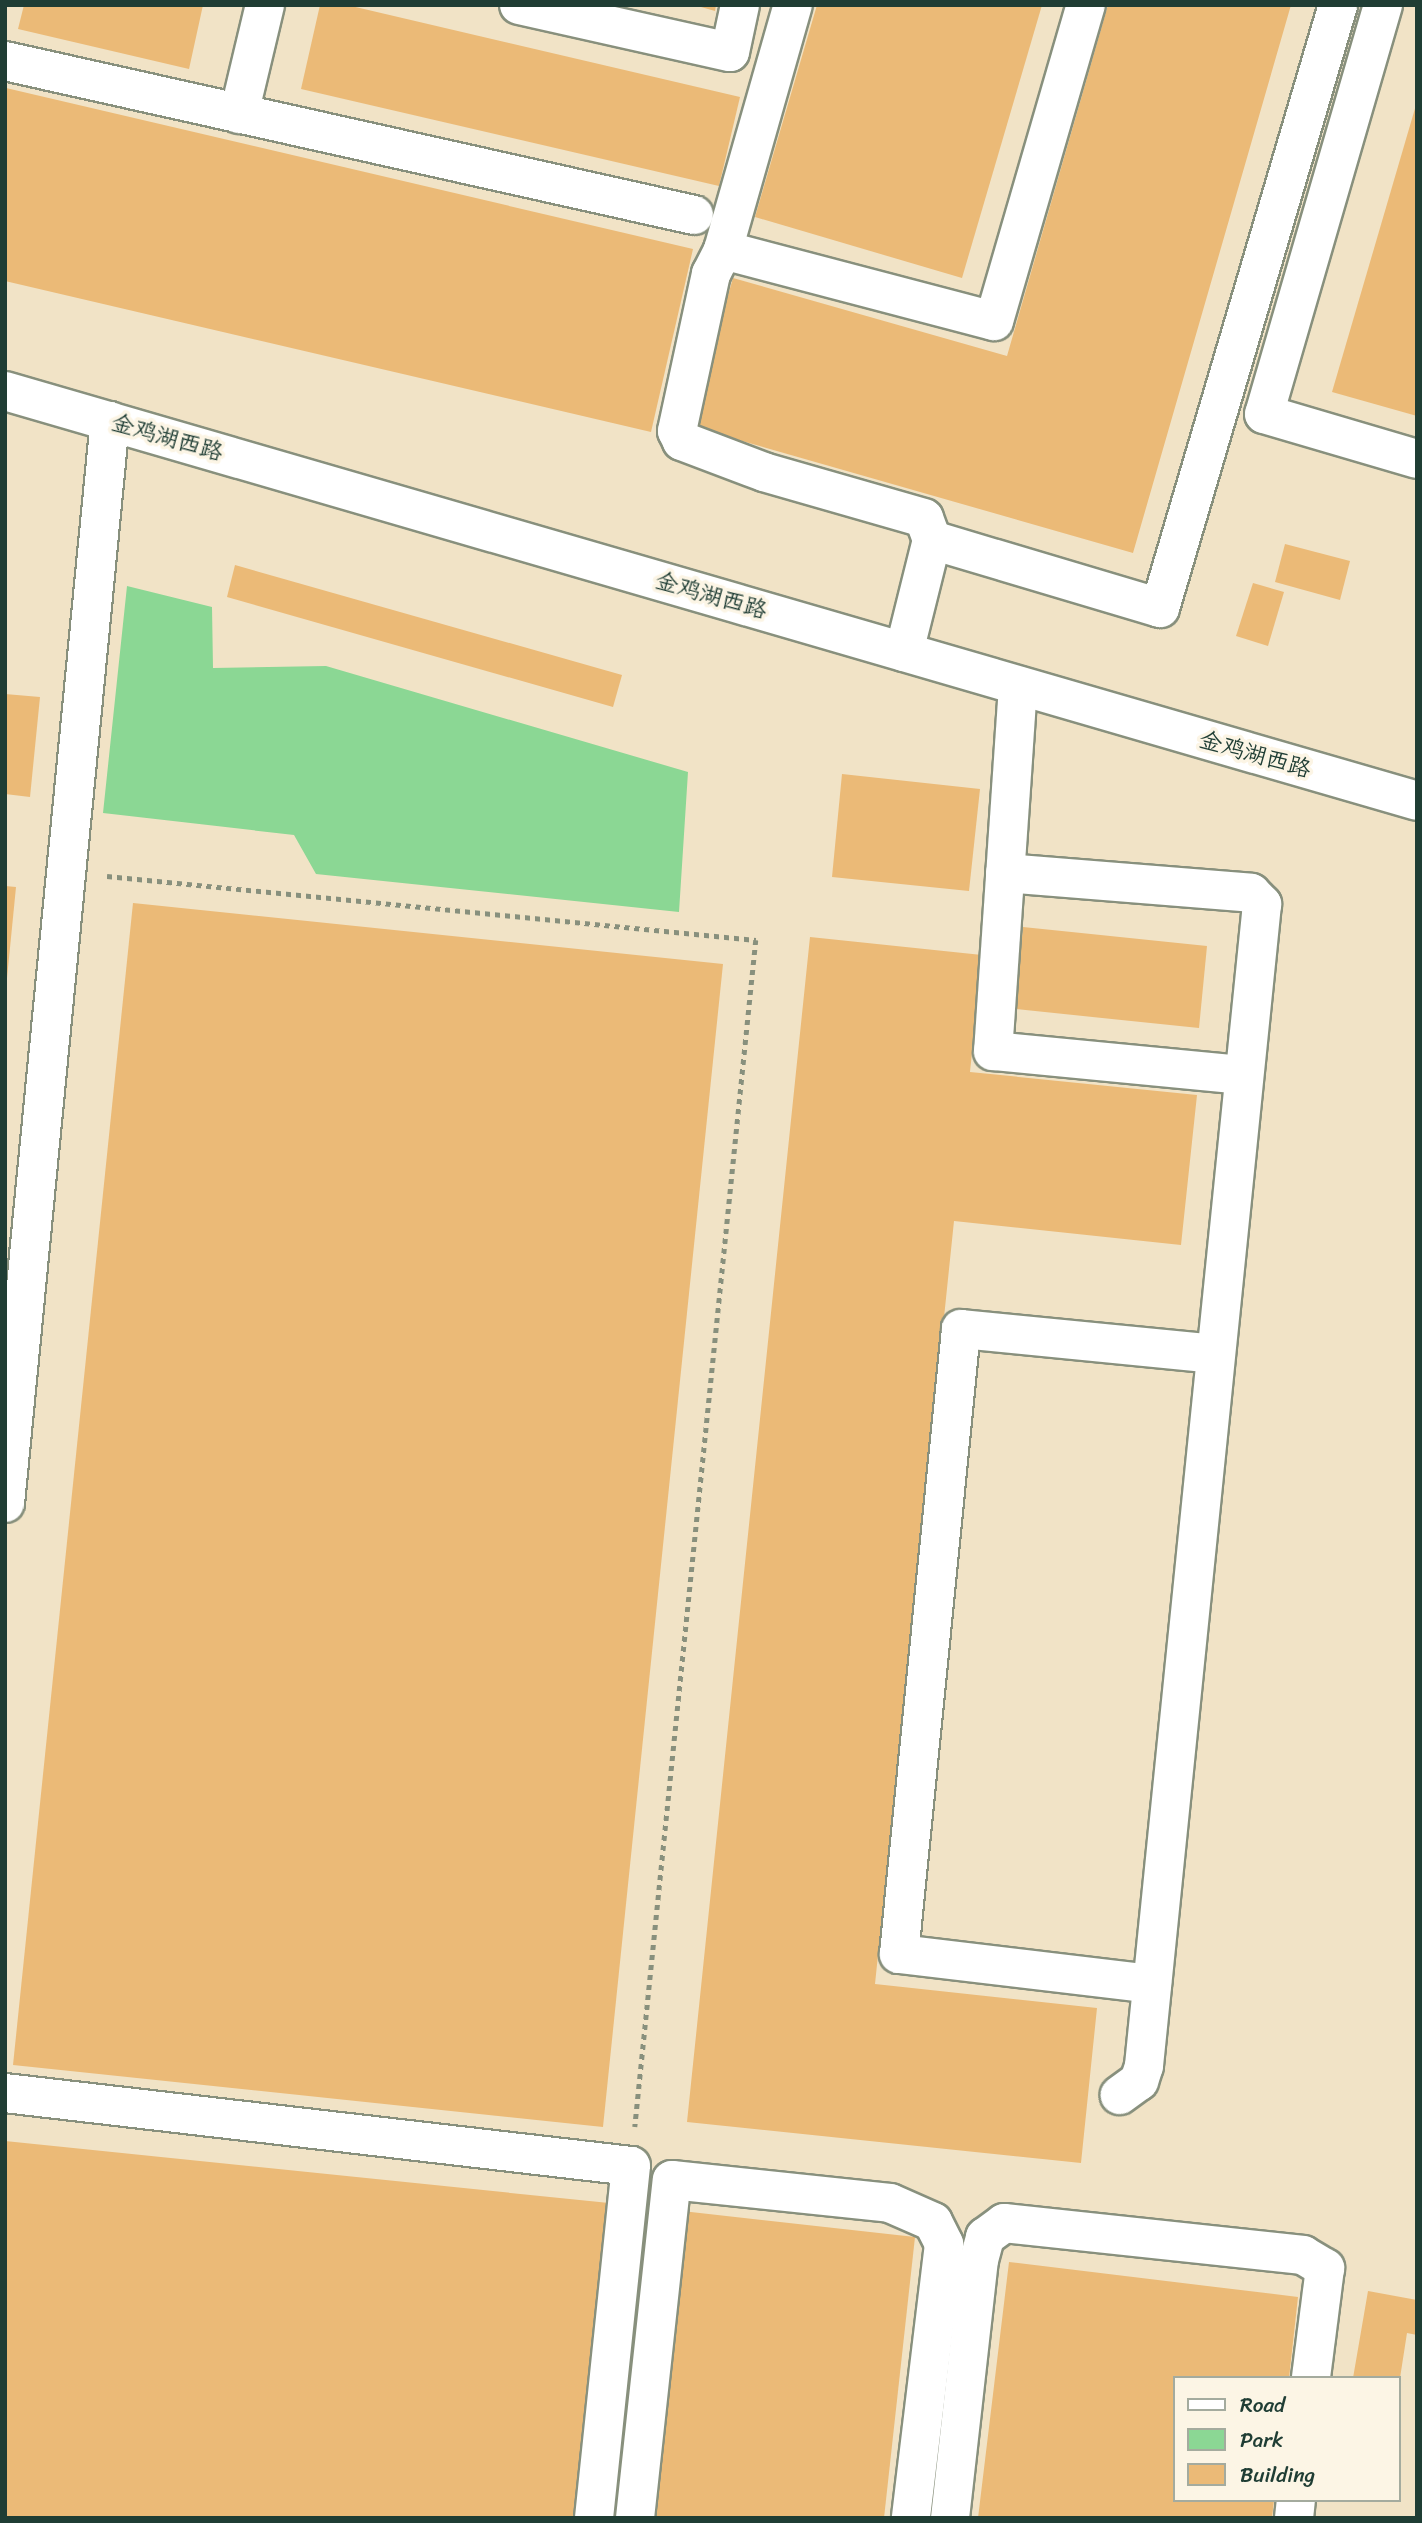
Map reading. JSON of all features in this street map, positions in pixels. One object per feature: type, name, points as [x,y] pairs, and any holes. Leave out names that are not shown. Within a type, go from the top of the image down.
[{"type":"street","points":[[239,114],[265,5]]},
{"type":"street","points":[[519,5],[730,52],[740,5]]},
{"type":"street","points":[[793,5],[723,250],[711,274],[677,431],[682,440],[764,472],[924,518],[932,540],[904,652]]},
{"type":"street","points":[[723,250],[994,321],[1086,5]]},
{"type":"street","points":[[932,540],[1160,608],[1338,5]]},
{"type":"street","points":[[1383,5],[1264,414],[1417,459]]},
{"type":"street","points":[[5,61],[694,215]]},
{"type":"street","name":"金鸡湖西路","points":[[5,391],[1417,801]]},
{"type":"street","points":[[5,1503],[110,421]]},
{"type":"street","points":[[1018,686],[993,1051],[1243,1075]]},
{"type":"street","points":[[1005,873],[1251,893],[1262,904],[1144,2066],[1139,2081],[1120,2095]]},
{"type":"street","points":[[1152,1984],[899,1954],[956,1371],[961,1329],[1215,1354]]},
{"type":"street","points":[[5,2093],[631,2166],[594,2518]]},
{"type":"street","points":[[635,2518],[672,2180],[890,2203],[933,2222],[944,2244],[911,2518]]},
{"type":"street","points":[[950,2518],[979,2260],[985,2237],[1004,2223],[1303,2255],[1325,2268],[1311,2376]]},
{"type":"path","points":[[66,872],[757,940],[631,2166]]},
{"type":"green space","points":[[127,586],[212,607],[213,668],[326,666],[688,772],[679,912],[316,874],[294,835],[103,813]]},
{"type":"building","points":[[24,5],[203,5],[189,69],[18,29]]},
{"type":"building","points":[[320,5],[347,5],[740,97],[719,186],[301,89]]},
{"type":"building","points":[[694,5],[716,5],[715,11]]},
{"type":"building","points":[[817,5],[1042,5],[962,278],[755,217]]},
{"type":"building","points":[[1108,5],[1291,5],[1133,553],[690,426],[733,278],[1007,356]]},
{"type":"building","points":[[6,88],[693,249],[651,432],[5,281]]},
{"type":"building","points":[[1417,105],[1417,416],[1332,392]]},
{"type":"building","points":[[1285,544],[1350,561],[1340,600],[1275,582]]},
{"type":"building","points":[[235,565],[622,675],[613,707],[227,597]]},
{"type":"building","points":[[1253,583],[1284,592],[1268,646],[1236,636]]},
{"type":"building","points":[[5,694],[40,697],[30,797],[5,794]]},
{"type":"building","points":[[842,774],[980,789],[969,891],[832,877]]},
{"type":"building","points":[[5,886],[16,887],[7,978],[5,978]]},
{"type":"building","points":[[133,903],[723,964],[603,2127],[13,2065]]},
{"type":"building","points":[[1023,927],[1207,946],[1199,1028],[1015,1009]]},
{"type":"building","points":[[810,937],[982,955],[970,1072],[1197,1095],[1181,1245],[954,1221],[875,1984],[1097,2008],[1081,2163],[687,2122]]},
{"type":"building","points":[[5,2141],[609,2203],[577,2518],[5,2518]]},
{"type":"building","points":[[682,2211],[915,2237],[884,2518],[648,2518]]},
{"type":"building","points":[[1009,2262],[1298,2297],[1289,2376],[1174,2376],[1174,2502],[1274,2502],[1272,2518],[978,2518]]},
{"type":"building","points":[[1368,2291],[1417,2300],[1417,2335],[1407,2333],[1400,2376],[1353,2376]]}]
